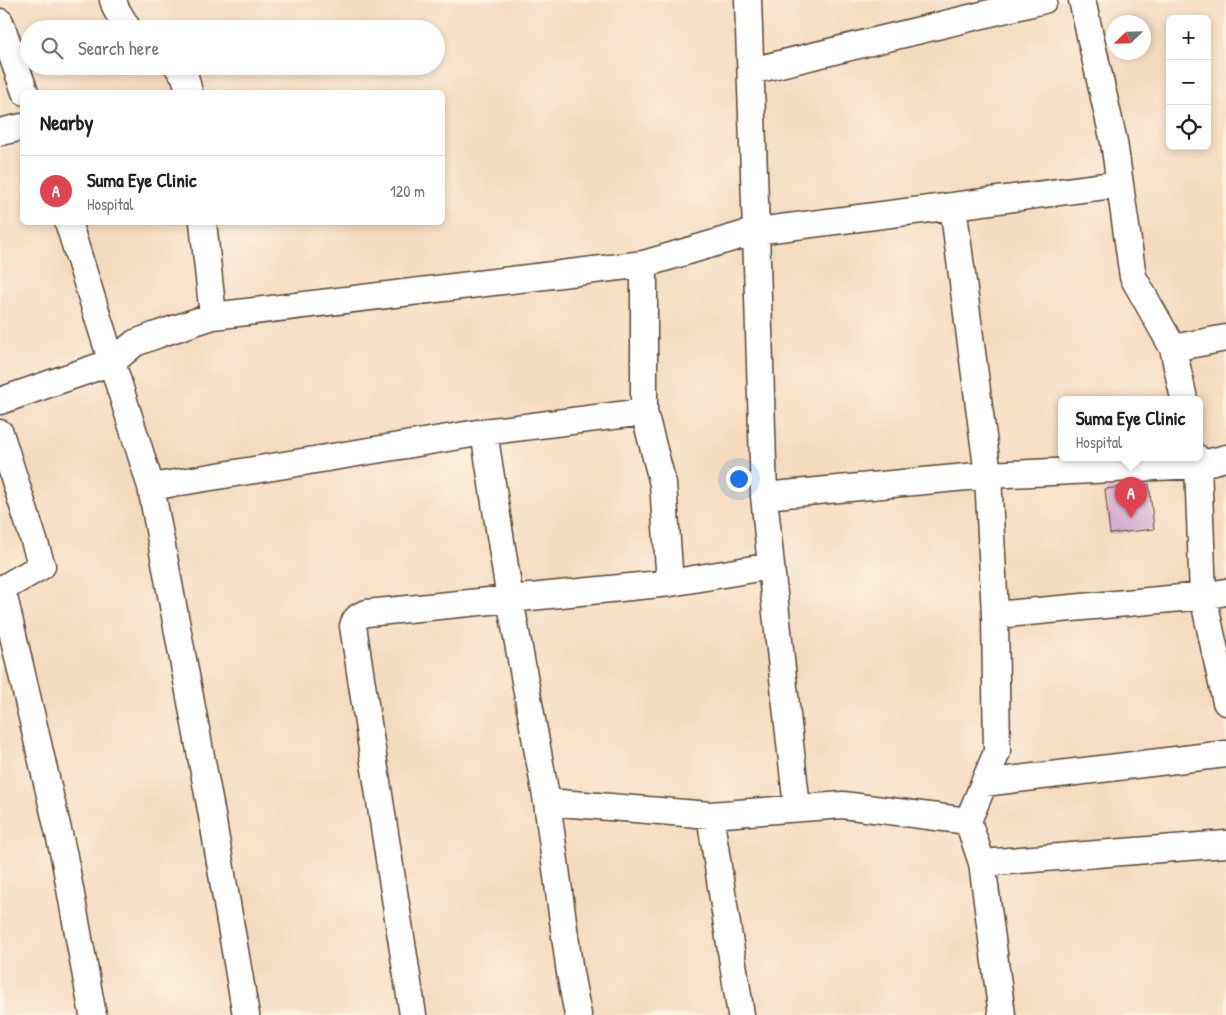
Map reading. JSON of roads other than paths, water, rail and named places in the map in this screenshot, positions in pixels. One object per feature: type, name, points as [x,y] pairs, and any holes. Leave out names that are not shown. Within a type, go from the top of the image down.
[{"type":"street","points":[[113,0],[123,20]]},
{"type":"street","points":[[748,0],[764,496],[797,808]]},
{"type":"street","points":[[751,71],[1044,0]]},
{"type":"street","points":[[1082,0],[1114,142],[1132,277],[1173,348],[1183,396]]},
{"type":"street","points":[[0,22],[24,90]]},
{"type":"street","points":[[184,75],[188,90]]},
{"type":"street","points":[[0,132],[20,127]]},
{"type":"street","points":[[0,401],[112,362],[135,343],[213,316],[644,264],[756,231],[1120,184]]},
{"type":"street","points":[[953,206],[988,474],[995,615],[997,752],[968,821],[982,863],[1002,1015]]},
{"type":"street","points":[[69,225],[151,487],[211,810],[246,1015]]},
{"type":"street","points":[[203,225],[213,316]]},
{"type":"street","points":[[644,264],[644,412],[663,484],[670,583]]},
{"type":"street","points":[[1173,348],[1226,338]]},
{"type":"street","points":[[151,487],[484,432],[644,412]]},
{"type":"street","points":[[484,432],[510,599],[547,802],[570,973],[578,1015]]},
{"type":"street","points":[[0,433],[42,566],[1,589],[64,856],[93,1015]]},
{"type":"street","points":[[1203,460],[1226,458]]},
{"type":"street","points":[[764,496],[988,474],[1197,461],[1226,702]]},
{"type":"street","points":[[413,1015],[352,633],[355,620],[367,613],[670,583],[771,566]]},
{"type":"street","points":[[995,615],[1214,594]]},
{"type":"street","points":[[984,783],[1226,754]]},
{"type":"street","points":[[547,802],[710,815],[843,804],[968,821]]},
{"type":"street","points":[[710,815],[741,1015]]},
{"type":"street","points":[[982,863],[1226,844]]},
{"type":"place","name":"Suma Eye Clinic","points":[[1131,518]]}]
